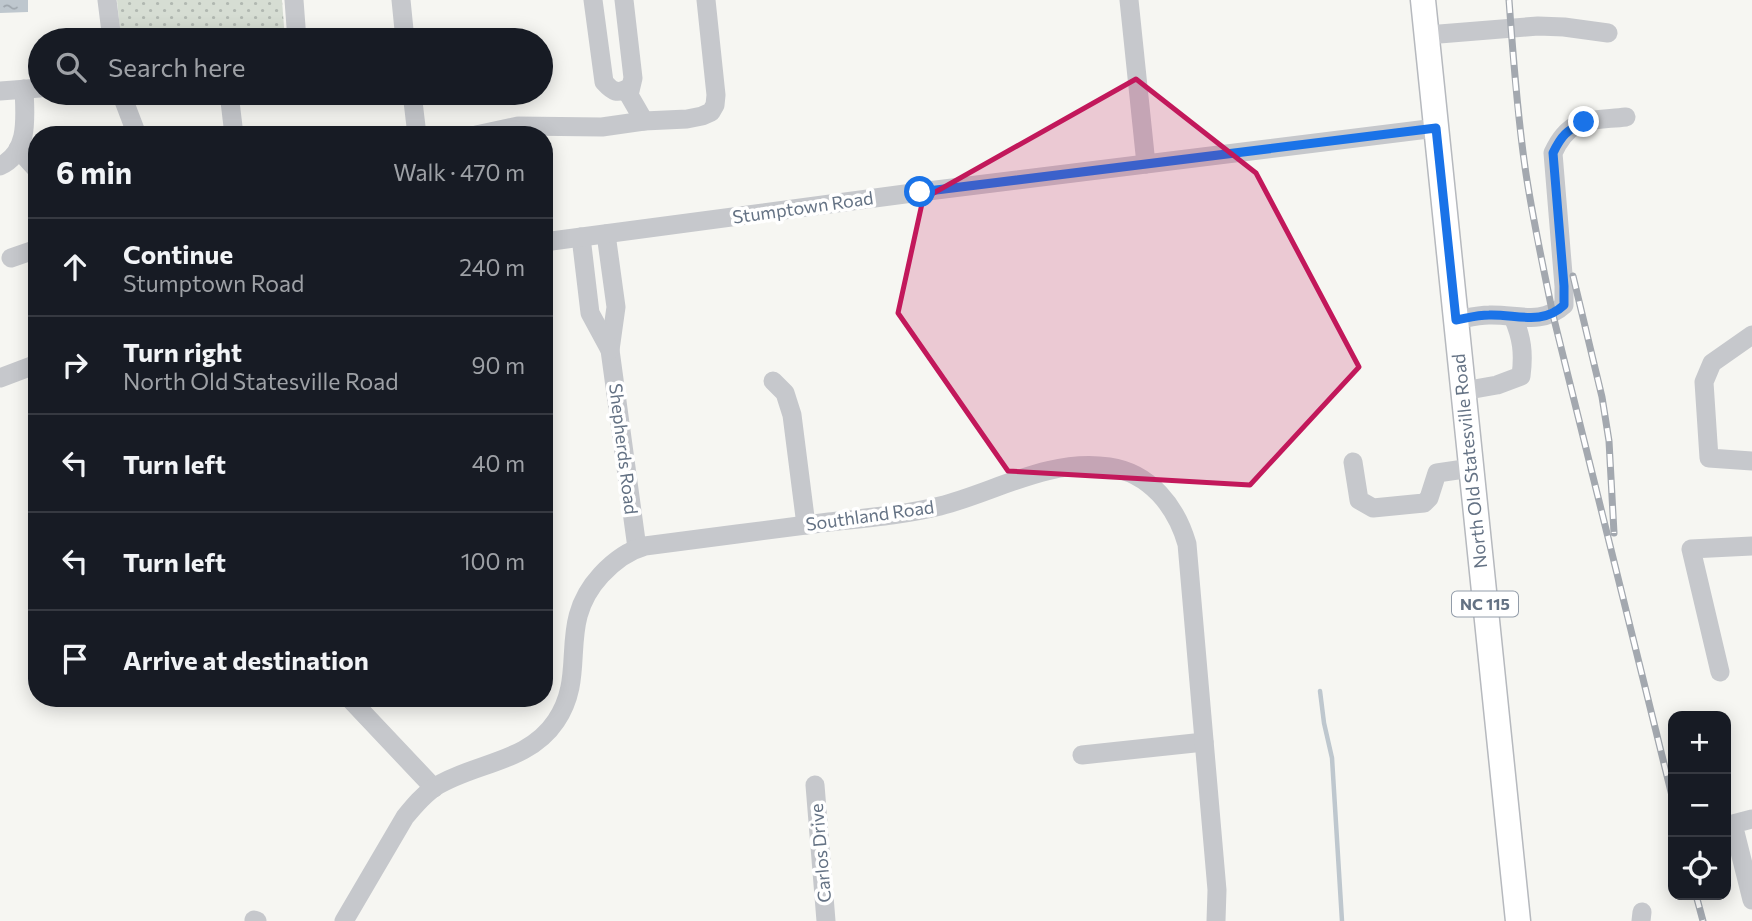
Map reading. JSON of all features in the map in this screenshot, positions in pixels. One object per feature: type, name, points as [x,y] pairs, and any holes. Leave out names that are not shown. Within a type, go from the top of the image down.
[{"type":"main road","name":"North Old Statesville Road","points":[[1423,0],[1518,921]]},
{"type":"street","points":[[107,0],[110,28]]},
{"type":"street","points":[[294,0],[296,28]]},
{"type":"street","points":[[401,0],[404,28]]},
{"type":"street","points":[[593,0],[604,82],[629,95],[644,121]]},
{"type":"street","points":[[603,127],[620,90],[633,78],[624,0]]},
{"type":"street","points":[[553,126],[603,127],[702,116],[711,112],[716,95],[706,0]]},
{"type":"street","points":[[1129,0],[1146,164]]},
{"type":"street","points":[[1427,35],[1538,26],[1608,33]]},
{"type":"street","points":[[0,91],[28,88]]},
{"type":"street","points":[[0,166],[7,163],[18,149],[26,130],[30,105]]},
{"type":"street","points":[[126,105],[134,126]]},
{"type":"street","points":[[230,105],[233,126]]},
{"type":"street","points":[[413,105],[416,126]]},
{"type":"street","points":[[1456,320],[1489,315],[1553,315],[1564,305],[1553,153],[1560,137],[1568,129],[1584,122],[1626,117]]},
{"type":"street","name":"Stumptown Road","points":[[553,241],[1436,128]]},
{"type":"street","points":[[18,149],[28,160]]},
{"type":"street","name":"Shepherds Road","points":[[606,234],[616,307],[610,350],[637,548]]},
{"type":"street","name":"Shepherds Road","points":[[581,237],[590,313],[610,350]]},
{"type":"street","points":[[11,258],[28,252]]},
{"type":"street","points":[[1463,391],[1497,385],[1521,376],[1524,353],[1513,317]]},
{"type":"street","points":[[1752,335],[1712,363],[1704,382],[1709,458],[1752,461]]},
{"type":"street","points":[[0,378],[28,367]]},
{"type":"street","points":[[773,381],[785,393],[792,415],[806,525]]},
{"type":"street","points":[[1353,462],[1359,500],[1373,508],[1424,503],[1429,498],[1437,473],[1471,468]]},
{"type":"street","name":"Southland Road","points":[[344,921],[405,817],[417,802],[450,779],[519,754],[548,732],[558,718],[571,681],[573,637],[583,598],[610,566],[637,548],[939,506],[1023,478],[1068,466],[1092,465],[1111,467],[1141,479],[1167,502],[1182,528],[1187,544],[1217,890],[1216,921]]},
{"type":"street","points":[[1720,672],[1691,549],[1752,546]]},
{"type":"street","points":[[358,707],[434,788]]},
{"type":"street","points":[[1082,755],[1204,742]]},
{"type":"street","name":"Carlos Drive","points":[[815,785],[826,921]]},
{"type":"street","points":[[1752,819],[1733,824],[1752,900]]},
{"type":"highlighted area","points":[[1136,79],[1256,173],[1359,367],[1250,485],[1008,471],[898,313],[923,199]]},
{"type":"shaded area","points":[[117,0],[282,0],[284,28],[120,28]]},
{"type":"water","points":[[0,0],[28,0],[28,12],[0,13]]},
{"type":"waterway","points":[[1320,691],[1332,758],[1342,921]]},
{"type":"railway","points":[[1509,0],[1522,146],[1545,278],[1668,780]]},
{"type":"railway","points":[[1573,276],[1602,397],[1609,441],[1614,533]]},
{"type":"railway","points":[[1697,900],[1703,921]]},
{"type":"route","points":[[920,192],[1436,128],[1456,320],[1489,315],[1521,318],[1553,315],[1564,305],[1553,153],[1560,137],[1568,129],[1584,122]]}]
